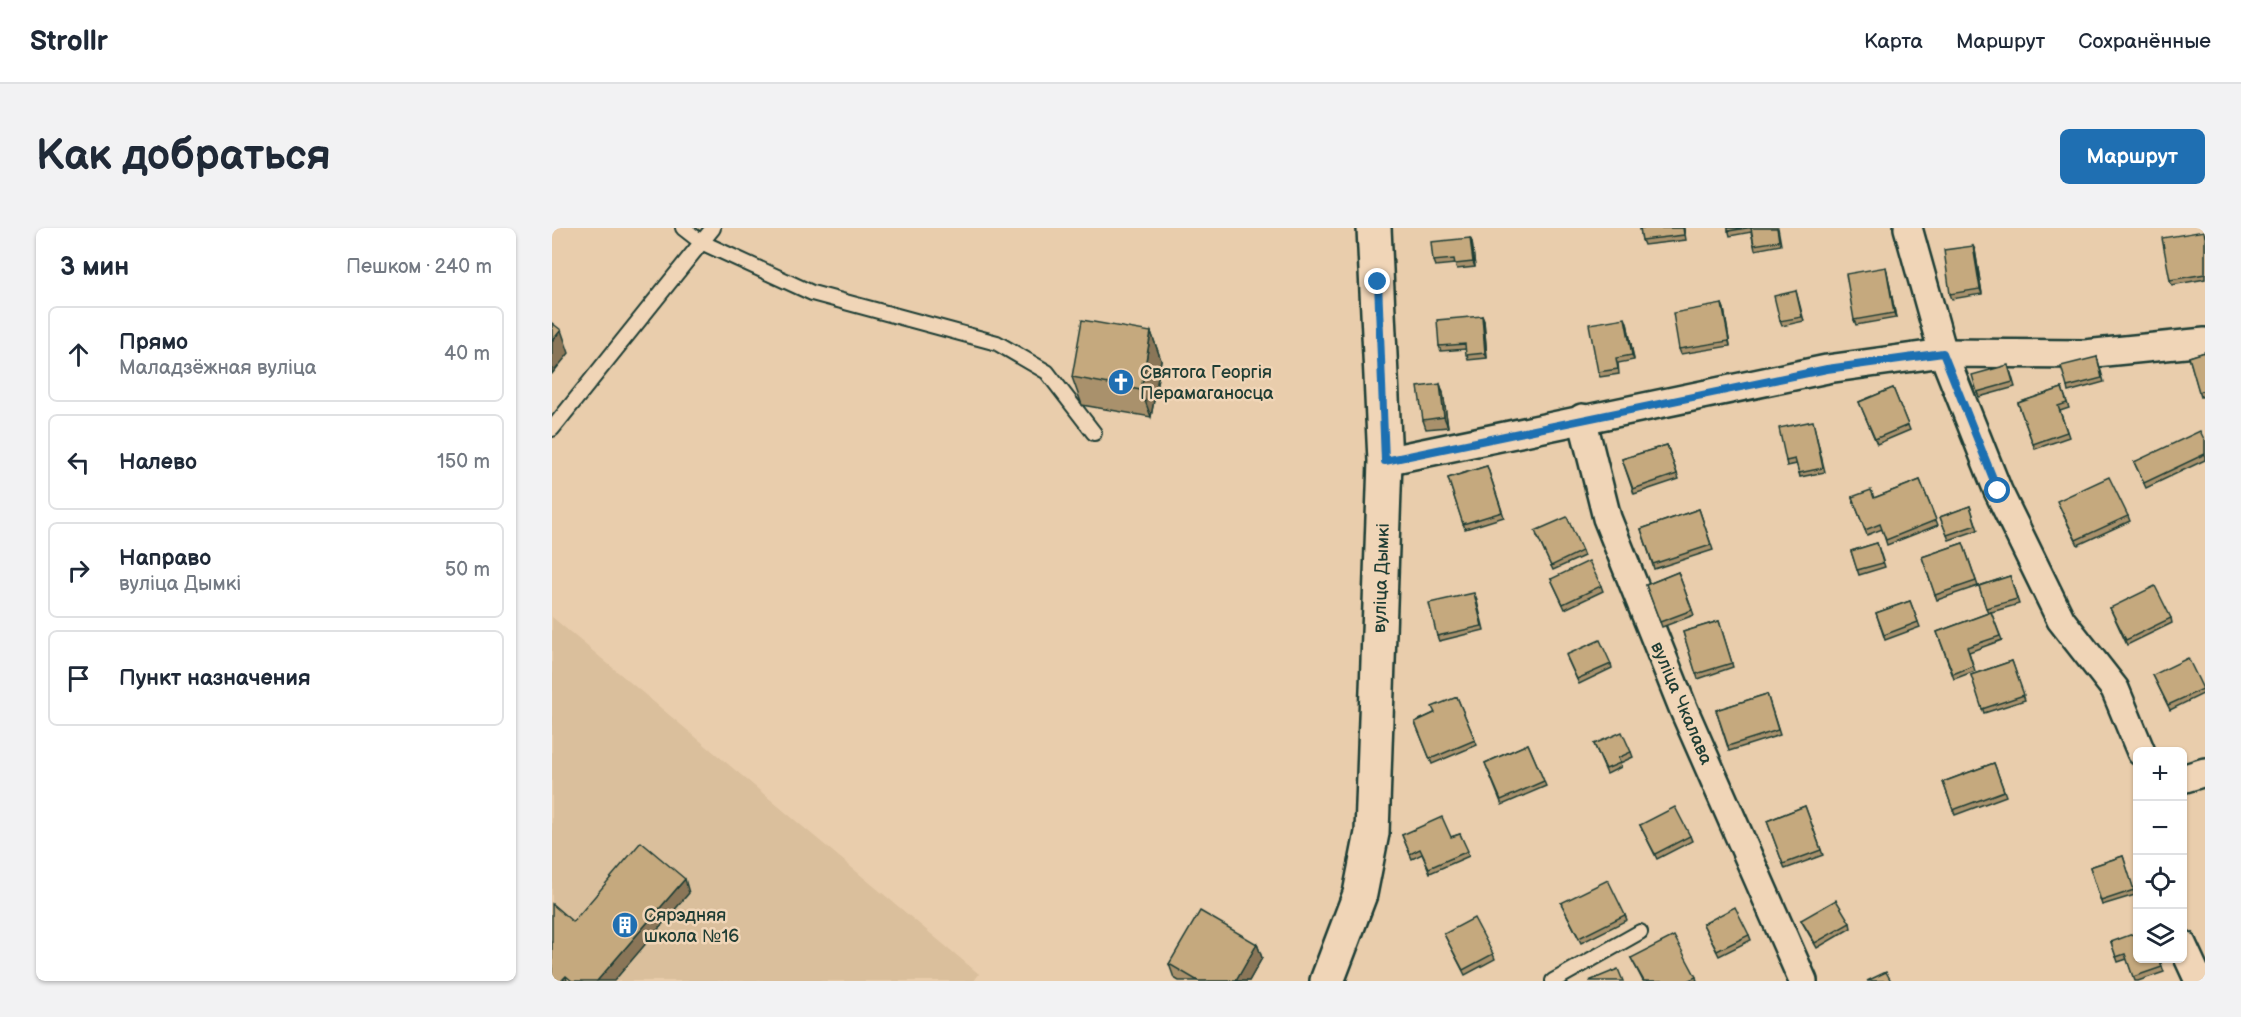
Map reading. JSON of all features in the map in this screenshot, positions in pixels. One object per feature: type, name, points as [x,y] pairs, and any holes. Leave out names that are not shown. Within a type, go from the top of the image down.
[{"type":"street","name":"вуліца Дымкі","points":[[1333,978],[1360,894],[1372,833],[1385,461],[1374,228]]},
{"type":"street","points":[[1908,228],[1943,353],[1998,491],[2061,620],[2115,689],[2139,747]]},
{"type":"street","points":[[1385,461],[1582,418],[1827,369],[1943,353],[2085,354],[2205,342]]},
{"type":"street","name":"вуліца Чкалава","points":[[1582,418],[1607,518],[1683,708],[1803,981]]},
{"type":"street","points":[[2187,777],[2205,772]]},
{"type":"street","points":[[2187,955],[2199,981]]},
{"type":"lane","points":[[683,228],[701,242],[812,293],[997,343],[1047,372],[1094,433]]},
{"type":"lane","points":[[552,429],[713,228]]},
{"type":"lane","points":[[1553,981],[1640,932]]},
{"type":"shaded area","points":[[552,617],[979,974],[974,981],[552,981]]},
{"type":"building","points":[[1640,228],[1683,228],[1684,235],[1642,240]]},
{"type":"building","points":[[1728,228],[1747,228],[1728,231]]},
{"type":"building","points":[[1751,228],[1777,228],[1779,241],[1754,245]]},
{"type":"building","points":[[2204,231],[2205,274],[2170,280],[2162,238]]},
{"type":"building","points":[[1470,238],[1473,262],[1455,264],[1454,259],[1433,261],[1431,242]]},
{"type":"building","points":[[1973,246],[1980,289],[1950,294],[1944,250]]},
{"type":"building","points":[[1886,267],[1894,313],[1854,320],[1846,274]]},
{"type":"building","points":[[1796,291],[1802,317],[1780,321],[1774,296]]},
{"type":"building","points":[[1722,304],[1729,341],[1679,349],[1673,313]]},
{"type":"building","points":[[1482,316],[1485,353],[1466,355],[1465,344],[1439,346],[1437,320]]},
{"type":"building","points":[[1625,318],[1632,355],[1616,358],[1618,369],[1598,372],[1589,324]]},
{"type":"building","points":[[1082,320],[1151,332],[1141,390],[1072,377]]},
{"type":"building","points":[[552,323],[561,330],[552,341]]},
{"type":"building","points":[[2205,352],[2205,390],[2199,392],[2189,357]]},
{"type":"building","points":[[2097,357],[2102,378],[2067,387],[2061,366]]},
{"type":"building","points":[[2008,365],[2013,382],[1977,392],[1972,375]]},
{"type":"building","points":[[1440,384],[1444,417],[1423,420],[1418,387]]},
{"type":"building","points":[[1893,388],[1908,425],[1875,439],[1859,402]]},
{"type":"building","points":[[2062,388],[2067,403],[2058,406],[2067,432],[2033,444],[2018,403]]},
{"type":"building","points":[[1813,421],[1823,468],[1799,473],[1795,459],[1786,461],[1779,428]]},
{"type":"building","points":[[2200,431],[2205,441],[2205,454],[2144,483],[2134,462]]},
{"type":"building","points":[[1667,445],[1677,474],[1633,489],[1622,459]]},
{"type":"building","points":[[1487,466],[1502,512],[1463,524],[1448,478]]},
{"type":"building","points":[[2109,477],[2128,516],[2076,540],[2057,501]]},
{"type":"building","points":[[1920,480],[1936,520],[1886,540],[1880,524],[1865,530],[1852,497],[1871,490],[1874,498]]},
{"type":"building","points":[[1970,506],[1976,525],[1947,535],[1940,517]]},
{"type":"building","points":[[1699,509],[1711,545],[1653,564],[1641,529]]},
{"type":"building","points":[[1567,517],[1582,551],[1551,566],[1535,531]]},
{"type":"building","points":[[1877,543],[1883,563],[1857,570],[1851,551]]},
{"type":"building","points":[[1963,543],[1976,581],[1935,595],[1922,557]]},
{"type":"building","points":[[1589,561],[1601,586],[1563,604],[1551,579]]},
{"type":"building","points":[[1678,572],[1692,610],[1660,622],[1646,585]]},
{"type":"building","points":[[2010,576],[2017,599],[1986,608],[1979,586]]},
{"type":"building","points":[[2155,586],[2171,618],[2126,640],[2110,608]]},
{"type":"building","points":[[1474,593],[1482,626],[1437,636],[1429,603]]},
{"type":"building","points":[[1910,601],[1918,622],[1884,635],[1876,613]]},
{"type":"building","points":[[1991,612],[2000,636],[1967,647],[1973,666],[1953,674],[1937,632]]},
{"type":"building","points":[[1719,621],[1732,663],[1696,674],[1683,632]]},
{"type":"building","points":[[1600,640],[1611,664],[1577,679],[1566,655]]},
{"type":"building","points":[[2188,658],[2203,689],[2168,705],[2153,675]]},
{"type":"building","points":[[2012,661],[2024,695],[1982,709],[1971,675]]},
{"type":"building","points":[[1767,694],[1778,730],[1728,746],[1716,710]]},
{"type":"building","points":[[1457,697],[1475,740],[1430,759],[1415,722],[1435,713],[1432,707]]},
{"type":"building","points":[[1622,732],[1631,752],[1618,758],[1620,763],[1606,769],[1594,744]]},
{"type":"building","points":[[1528,744],[1544,781],[1501,800],[1485,763]]},
{"type":"building","points":[[1994,763],[2004,791],[1953,810],[1943,782]]},
{"type":"building","points":[[1805,806],[1821,850],[1783,864],[1767,821]]},
{"type":"building","points":[[1675,807],[1690,836],[1655,854],[1640,825]]},
{"type":"building","points":[[1442,817],[1451,837],[1460,834],[1468,851],[1429,868],[1420,849],[1410,854],[1402,835]]},
{"type":"building","name":"Сярэдняя школа №16","points":[[641,842],[685,879],[597,981],[572,981],[566,976],[561,981],[552,981],[552,904],[573,922]]},
{"type":"building","points":[[2123,856],[2133,890],[2101,901],[2090,867]]},
{"type":"building","points":[[1608,880],[1625,915],[1579,938],[1561,903]]},
{"type":"building","points":[[1836,900],[1850,923],[1815,943],[1801,920]]},
{"type":"building","points":[[1735,907],[1749,935],[1717,951],[1703,924]]},
{"type":"building","points":[[1200,911],[1257,944],[1236,981],[1198,981],[1169,964]]},
{"type":"building","points":[[1474,918],[1493,954],[1463,970],[1444,934]]},
{"type":"building","points":[[2133,934],[2133,963],[2161,963],[2162,967],[2133,977],[2125,954],[2116,957],[2111,942]]},
{"type":"building","points":[[1674,936],[1696,977],[1687,981],[1644,981],[1631,958]]},
{"type":"building","points":[[1618,969],[1623,981],[1589,981]]},
{"type":"building","points":[[1886,972],[1891,981],[1867,981]]},
{"type":"place","name":"Святога Георгія Перамаганосца","points":[[1121,382]]},
{"type":"place","name":"Сярэдняя школа №16","points":[[625,925]]},
{"type":"route","points":[[1378,282],[1385,461],[1582,418],[1827,369],[1943,353],[1998,491]]}]
